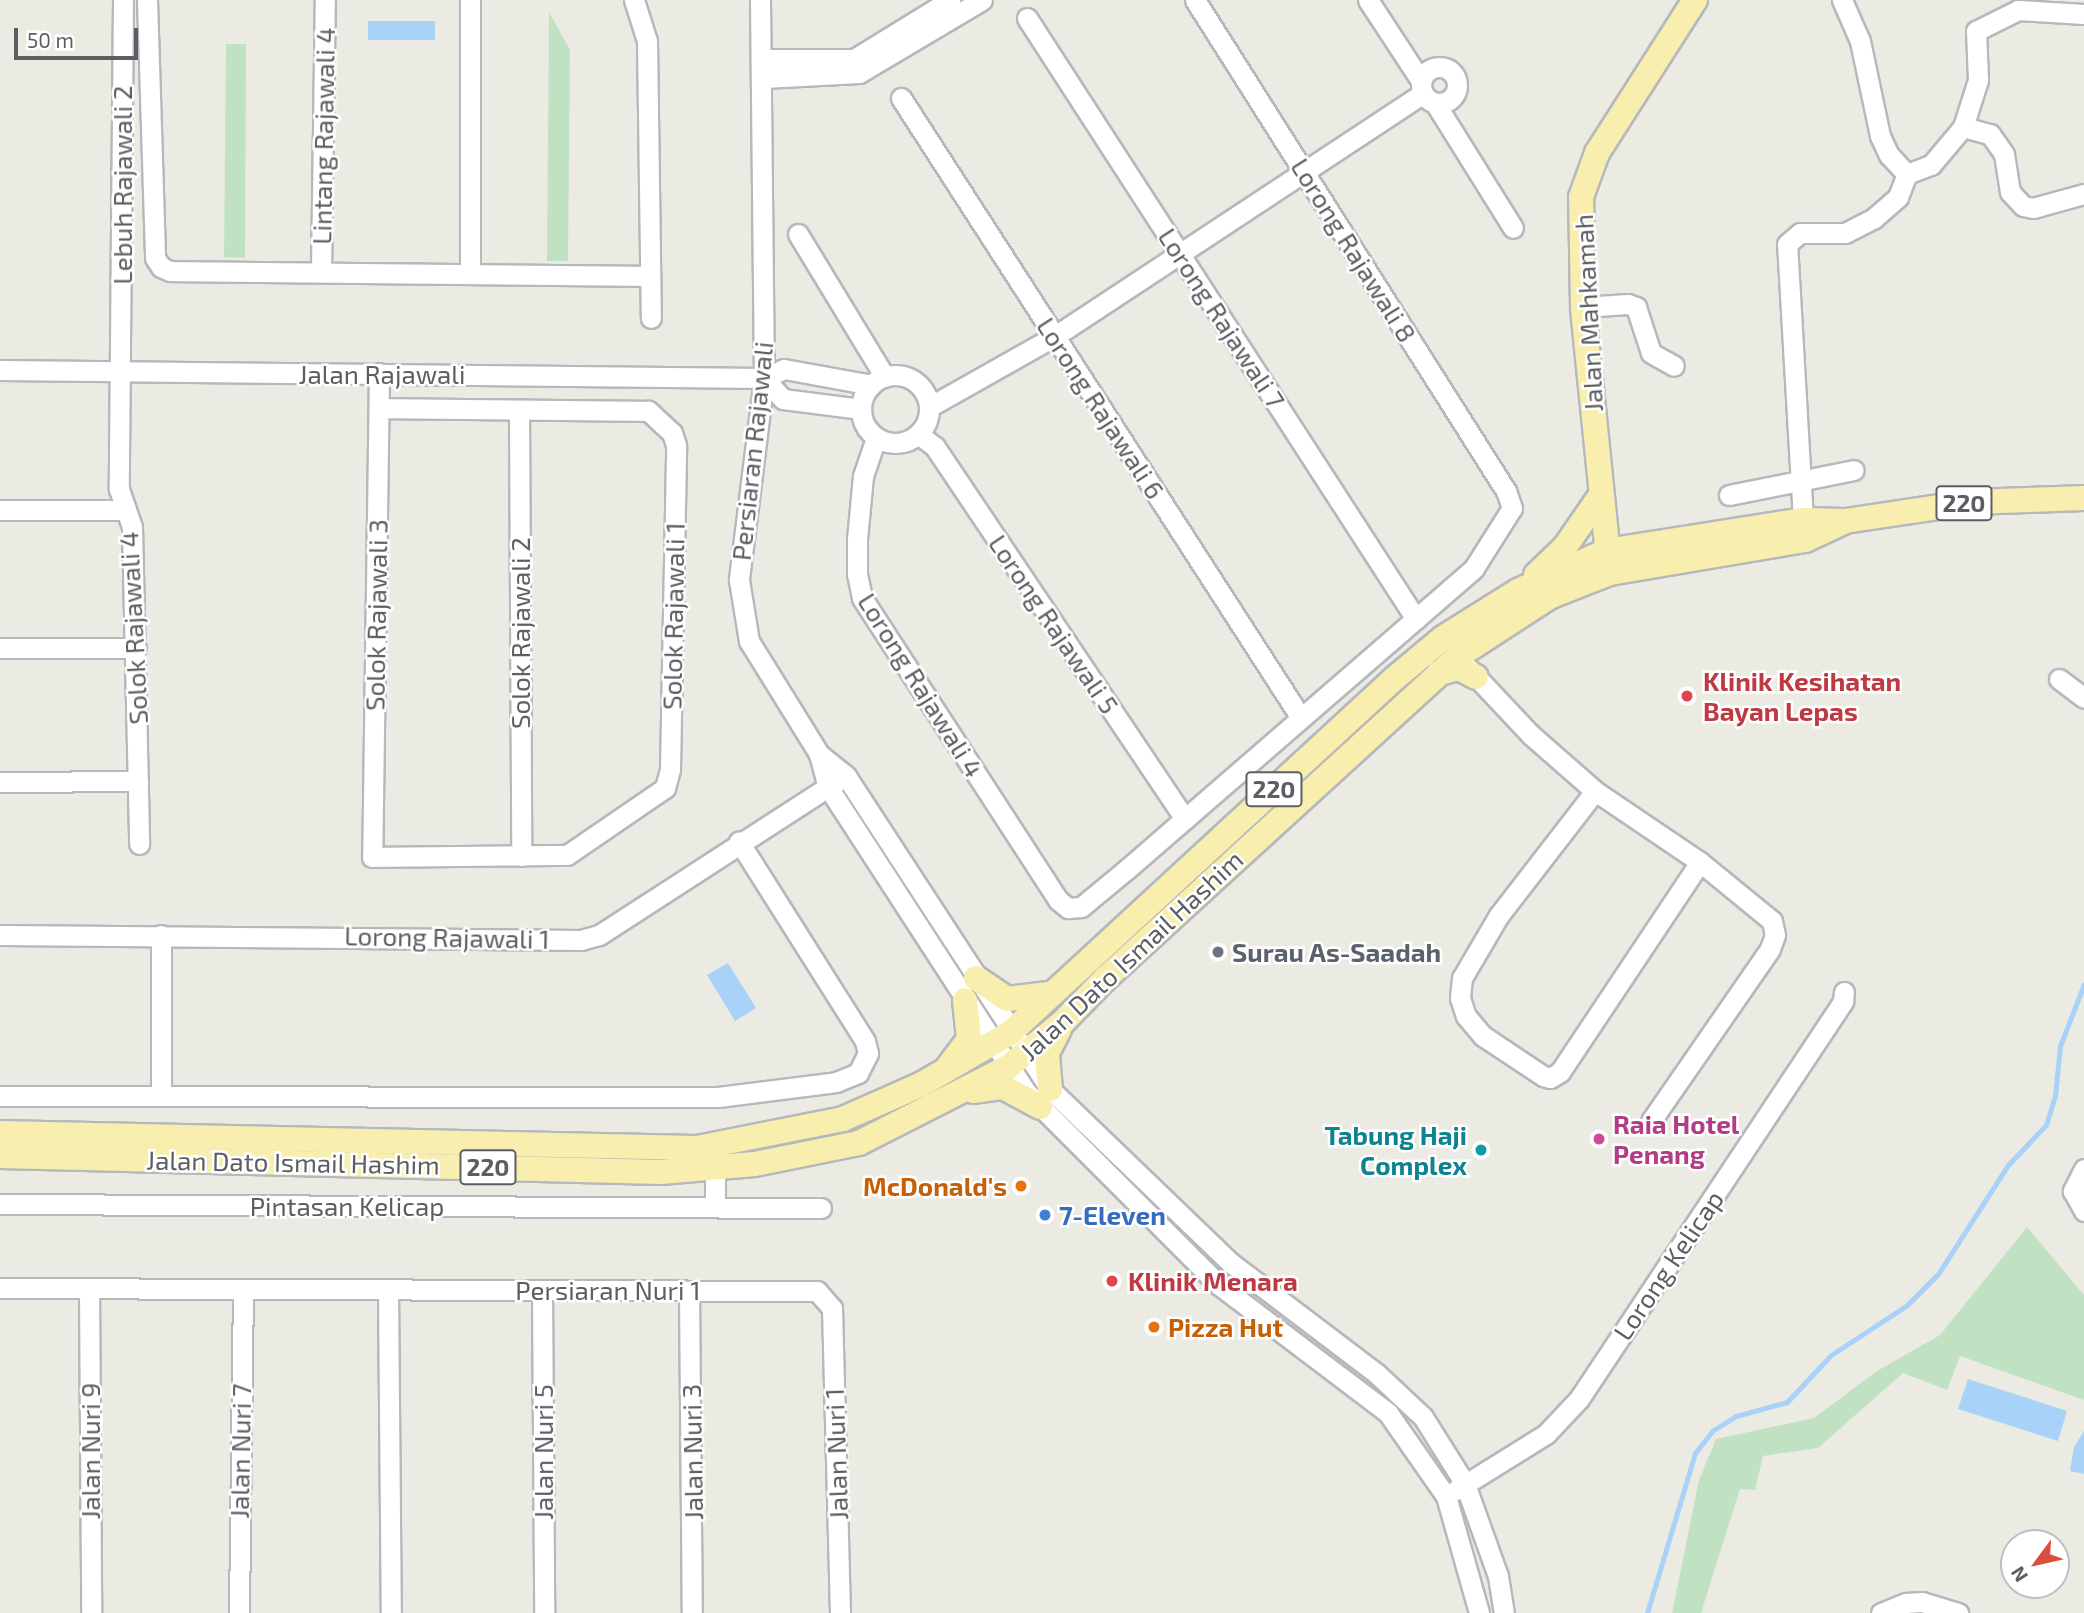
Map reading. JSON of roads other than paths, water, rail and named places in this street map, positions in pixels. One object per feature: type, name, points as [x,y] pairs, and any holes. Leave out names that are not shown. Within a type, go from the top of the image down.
[{"type":"main road","name":"Jalan Mahkamah","points":[[1608,562],[1583,307],[1581,197],[1597,153],[1695,0]]},
{"type":"main road","points":[[1518,591],[1565,547],[1601,495]]},
{"type":"main road","name":"Jalan Dato Ismail Hashim","points":[[0,1133],[697,1148],[844,1119],[943,1073],[1009,1050],[1063,1022],[1106,978],[1518,591],[1608,562],[1803,520],[1845,522],[1972,502],[2084,498]]},
{"type":"main road","name":"Jalan Dato Ismail Hashim","points":[[0,1156],[661,1172],[715,1168],[859,1143],[962,1093],[1009,1050],[1047,995],[1446,656],[1482,642],[1608,562],[1805,540],[1845,522]]},
{"type":"main road","points":[[1476,677],[1474,658],[1482,642]]},
{"type":"main road","points":[[1446,656],[1459,668],[1476,677]]},
{"type":"main road","points":[[943,1073],[968,1040],[970,989],[1007,999],[1047,995]]},
{"type":"main road","points":[[962,1093],[1003,1087],[1045,1098],[1047,1053],[1063,1022]]},
{"type":"street","name":"Lebuh Rajawali 2","points":[[122,371],[123,0]]},
{"type":"street","points":[[147,0],[155,258],[170,271],[647,276]]},
{"type":"street","name":"Lintang Rajawali 4","points":[[321,271],[325,0]]},
{"type":"street","points":[[470,0],[470,274]]},
{"type":"street","points":[[634,0],[648,41],[647,276],[651,318]]},
{"type":"street","name":"Persiaran Rajawali","points":[[760,0],[763,68],[764,378],[740,600],[749,641],[758,660],[819,754],[846,776],[970,989],[1009,1050],[1045,1098]]},
{"type":"street","points":[[763,68],[854,59],[950,0]]},
{"type":"street","points":[[763,68],[859,73],[982,0]]},
{"type":"street","name":"Lorong Rajawali 8","points":[[1195,0],[1511,501],[1512,508],[1474,568],[1416,620]]},
{"type":"street","points":[[1368,0],[1513,228]]},
{"type":"street","points":[[1842,0],[1860,41],[1880,136],[1888,155],[1907,174]]},
{"type":"street","points":[[1803,520],[1787,244],[1800,233],[1845,233],[1874,218],[1898,197],[1907,174],[1931,165],[1963,127],[1978,80],[1976,31],[2018,9],[2084,14]]},
{"type":"street","name":"Lorong Rajawali 7","points":[[1027,18],[1416,620]]},
{"type":"street","points":[[861,409],[876,438],[898,443],[918,434],[929,407],[1055,336],[1426,92]]},
{"type":"street","name":"Lorong Rajawali 6","points":[[901,97],[1301,718]]},
{"type":"street","points":[[1963,127],[1990,134],[2004,155],[2010,192],[2023,206],[2033,208],[2084,194]]},
{"type":"street","points":[[797,234],[878,381]]},
{"type":"street","points":[[1583,307],[1636,307],[1651,353],[1674,366]]},
{"type":"street","name":"Jalan Rajawali","points":[[0,370],[764,378],[784,369],[878,381]]},
{"type":"street","name":"Solok Rajawali 4","points":[[122,371],[119,489],[132,527],[139,844]]},
{"type":"street","name":"Solok Rajawali 3","points":[[372,857],[379,373]]},
{"type":"street","points":[[764,378],[783,399],[861,409]]},
{"type":"street","points":[[861,409],[878,381]]},
{"type":"street","points":[[878,381],[914,381],[929,407]]},
{"type":"street","name":"Solok Rajawali 1","points":[[372,857],[521,856],[575,851],[665,788],[670,769],[676,444],[665,422],[648,411],[379,408]]},
{"type":"street","name":"Solok Rajawali 2","points":[[519,410],[521,856]]},
{"type":"street","name":"Lorong Rajawali 5","points":[[918,434],[935,447],[1185,819]]},
{"type":"street","name":"Lorong Rajawali 4","points":[[876,438],[863,476],[858,526],[857,574],[862,597],[1058,900],[1068,908],[1082,907],[1185,819]]},
{"type":"street","points":[[1729,495],[1854,470]]},
{"type":"street","points":[[0,510],[124,510]]},
{"type":"street","points":[[1185,819],[1416,620]]},
{"type":"street","points":[[0,648],[136,648]]},
{"type":"street","points":[[1476,677],[1531,735],[1595,791],[1700,862],[1763,910],[1772,921],[1775,935],[1770,949],[1651,1121]]},
{"type":"street","points":[[2059,679],[2084,698]]},
{"type":"street","name":"Persiaran Rajawali","points":[[819,754],[828,788],[970,989]]},
{"type":"street","name":"Lorong Rajawali 1","points":[[0,935],[582,940],[599,935],[739,842],[846,776]]},
{"type":"street","points":[[0,782],[138,781]]},
{"type":"street","points":[[1595,791],[1499,915],[1462,978],[1460,998],[1466,1016],[1493,1042],[1543,1076],[1550,1078],[1560,1072],[1700,862]]},
{"type":"street","points":[[0,1096],[718,1097],[836,1082],[858,1073],[866,1065],[865,1041],[739,842]]},
{"type":"street","points":[[161,935],[161,1097]]},
{"type":"street","name":"Lorong Kelicap","points":[[1446,1496],[1546,1434],[1579,1399],[1843,1001],[1844,992]]},
{"type":"street","points":[[1045,1098],[1231,1263],[1376,1373],[1423,1417],[1465,1484],[1498,1576],[1504,1613]]},
{"type":"street","points":[[1045,1098],[1219,1285],[1388,1413],[1446,1496],[1479,1613]]},
{"type":"street","points":[[715,1168],[715,1207]]},
{"type":"street","points":[[2084,1169],[2073,1191],[2084,1211]]},
{"type":"street","name":"Pintasan Kelicap","points":[[0,1204],[821,1208]]},
{"type":"street","name":"Persiaran Nuri 1","points":[[0,1288],[817,1291],[825,1297]]},
{"type":"street","name":"Jalan Nuri 9","points":[[89,1289],[91,1613]]},
{"type":"street","name":"Jalan Nuri 7","points":[[239,1613],[243,1289]]},
{"type":"street","points":[[388,1290],[390,1613]]},
{"type":"street","name":"Jalan Nuri 5","points":[[542,1290],[544,1613]]},
{"type":"street","name":"Jalan Nuri 3","points":[[689,1291],[692,1613]]},
{"type":"street","name":"Jalan Nuri 1","points":[[825,1297],[832,1308],[840,1613]]},
{"type":"street","points":[[1881,1613],[1906,1602],[1922,1602],[1958,1613]]},
{"type":"water","points":[[368,21],[435,21],[435,40],[368,40]]},
{"type":"water","points":[[728,963],[756,1008],[735,1021],[707,975]]},
{"type":"water","points":[[1968,1379],[2067,1411],[2058,1441],[1958,1409]]},
{"type":"water","points":[[2084,1431],[2084,1474],[2070,1471],[2074,1447]]},
{"type":"waterway","points":[[1647,1613],[1695,1453],[1712,1431],[1736,1416],[1787,1402],[1831,1355],[1907,1305],[1938,1274],[2008,1165],[2046,1125],[2055,1096],[2060,1046],[2084,984]]},
{"type":"place","name":"Klinik Kesihatan Bayan Lepas","points":[[1687,696]]},
{"type":"place","name":"Surau As-Saadah","points":[[1218,952]]},
{"type":"place","name":"Raia Hotel Penang","points":[[1599,1139]]},
{"type":"place","name":"Tabung Haji Complex","points":[[1481,1150]]},
{"type":"place","name":"McDonald's","points":[[1021,1186]]},
{"type":"place","name":"7-Eleven","points":[[1045,1215]]},
{"type":"place","name":"Klinik Menara","points":[[1112,1281]]},
{"type":"place","name":"Pizza Hut","points":[[1154,1327]]}]
